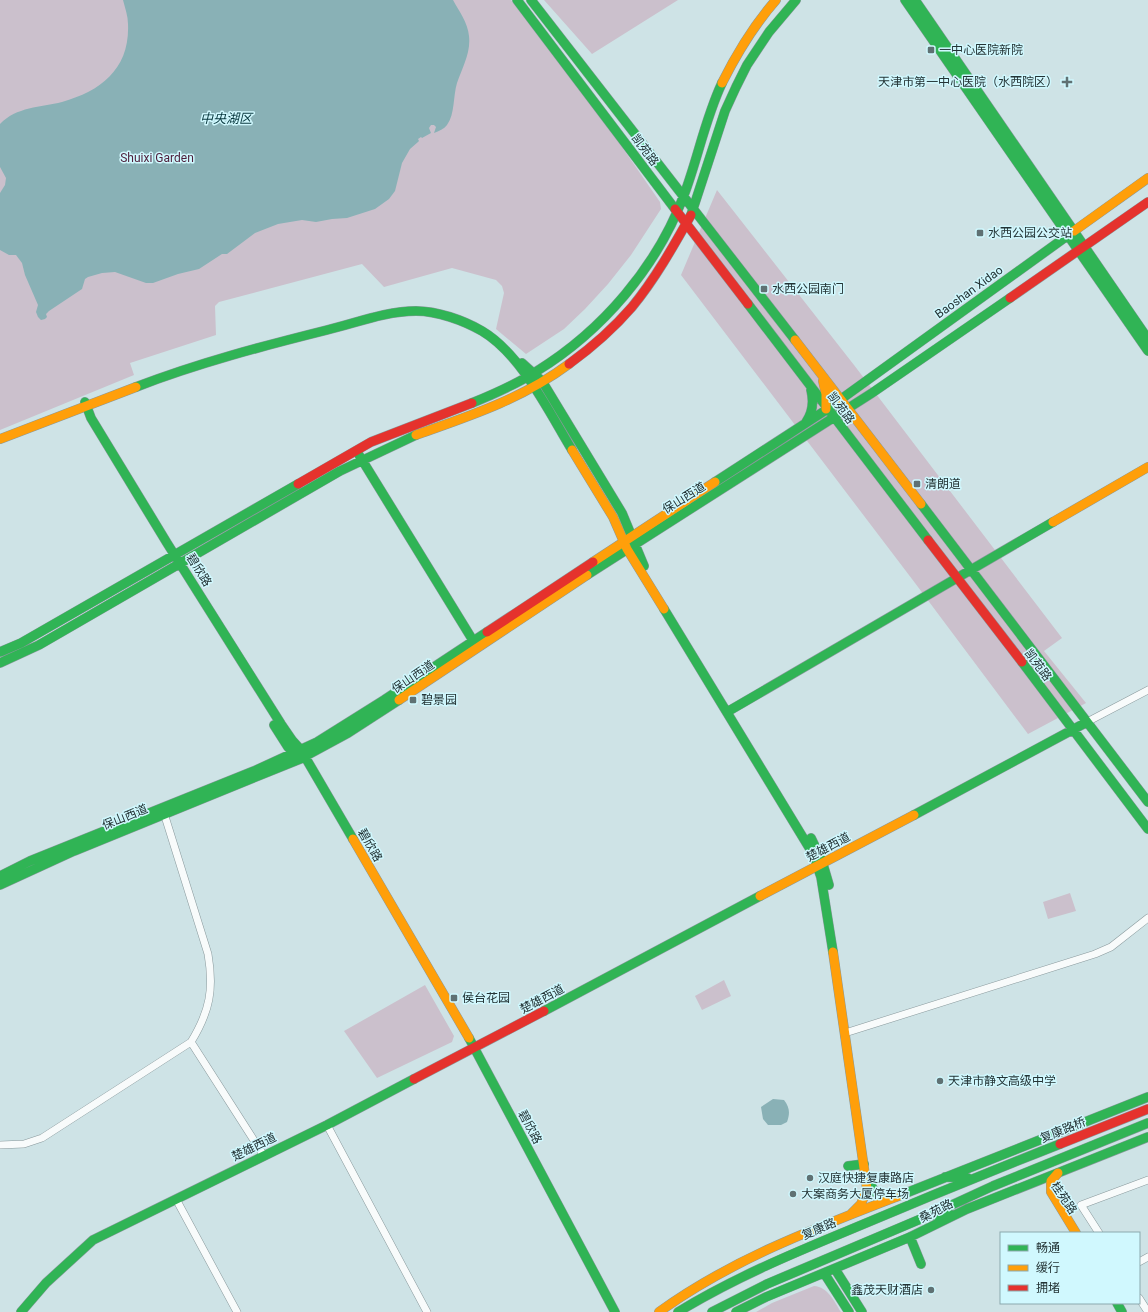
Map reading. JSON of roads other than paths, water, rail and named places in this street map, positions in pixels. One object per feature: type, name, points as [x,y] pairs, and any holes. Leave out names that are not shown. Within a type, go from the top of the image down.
[{"type":"main road","name":"凯苑路","points":[[517,0],[701,244],[958,578],[1148,829]]},
{"type":"main road","name":"凯苑路","points":[[531,0],[689,207],[841,400],[972,570],[1148,802]]},
{"type":"main road","points":[[0,663],[39,645],[340,471],[409,438],[489,408],[534,387],[557,373],[592,347],[631,308],[649,285],[686,224],[689,207],[689,183],[707,120],[726,75],[754,28],[776,0]]},
{"type":"main road","points":[[708,230],[700,207],[702,186],[725,111],[747,65],[769,32],[796,0]]},
{"type":"main road","points":[[905,0],[1071,233]]},
{"type":"main road","points":[[915,0],[1071,233],[1148,339]]},
{"type":"main road","name":"Baoshan Xidao","points":[[804,424],[841,400],[1148,178]]},
{"type":"main road","points":[[0,652],[21,643],[357,450],[392,433],[490,395],[530,375],[577,342],[600,322],[616,305],[631,288],[660,245],[677,212],[689,207],[702,186]]},
{"type":"main road","points":[[810,433],[965,330],[1148,202]]},
{"type":"main road","points":[[689,207],[701,244]]},
{"type":"main road","points":[[1082,249],[1148,352]]},
{"type":"main road","points":[[0,436],[155,376],[244,348],[349,320],[403,309],[442,311],[466,319],[482,327],[504,343],[530,375],[542,382],[622,513],[629,543]]},
{"type":"main road","points":[[530,375],[534,387],[629,543],[813,854],[821,864],[821,877],[848,1032],[871,1187],[876,1195],[881,1198],[889,1199]]},
{"type":"main road","points":[[810,433],[821,422],[827,409],[826,394],[821,376]]},
{"type":"main road","points":[[804,424],[811,414],[813,407],[813,398],[808,384]]},
{"type":"main road","points":[[0,439],[84,404]]},
{"type":"main road","name":"碧欣路","points":[[84,404],[288,747],[304,760],[473,1049],[615,1312]]},
{"type":"main road","name":"保山西道","points":[[319,745],[629,543],[804,424]]},
{"type":"main road","name":"保山西道","points":[[629,543],[810,433]]},
{"type":"main road","points":[[357,450],[476,644]]},
{"type":"main road","points":[[729,711],[1148,467]]},
{"type":"main road","name":"楚雄西道","points":[[21,1312],[46,1283],[93,1240],[327,1125],[473,1049],[1087,722]]},
{"type":"main road","points":[[304,760],[311,764],[319,745]]},
{"type":"main road","points":[[281,763],[297,765],[304,760],[310,748],[319,745]]},
{"type":"main road","name":"保山西道","points":[[0,876],[30,861],[164,810],[281,763],[304,760]]},
{"type":"main road","name":"保山西道","points":[[0,885],[164,810]]},
{"type":"main road","points":[[848,1032],[867,1192],[862,1204],[851,1214]]},
{"type":"main road","name":"碧欣路","points":[[473,1049],[609,1312]]},
{"type":"main road","points":[[659,1312],[684,1294],[725,1270],[782,1243],[851,1214],[1148,1097]]},
{"type":"main road","name":"复康路桥","points":[[975,1178],[1148,1109]]},
{"type":"main road","points":[[712,1312],[767,1284],[930,1215],[992,1186],[1148,1123]]},
{"type":"main road","name":"桑苑路","points":[[736,1312],[766,1296],[910,1237],[967,1209],[1148,1137]]},
{"type":"main road","points":[[848,1166],[864,1164]]},
{"type":"main road","name":"桂苑路","points":[[1058,1172],[1050,1181],[1051,1192],[1075,1232]]},
{"type":"main road","points":[[945,1177],[975,1178]]},
{"type":"main road","name":"复康路","points":[[678,1312],[695,1300],[737,1278],[910,1204],[975,1178]]},
{"type":"main road","points":[[910,1204],[933,1182]]},
{"type":"main road","name":"桂苑路","points":[[1032,1183],[1040,1185],[1046,1189],[1072,1232]]},
{"type":"main road","points":[[967,1209],[981,1192]]},
{"type":"main road","points":[[930,1215],[954,1215]]},
{"type":"main road","points":[[910,1237],[921,1264]]},
{"type":"main road","points":[[835,1269],[862,1312]]},
{"type":"main road","points":[[824,1273],[849,1312]]},
{"type":"street","points":[[1087,722],[1148,690]]},
{"type":"street","points":[[0,1145],[24,1144],[42,1138],[191,1042],[206,1013],[211,993],[212,974],[208,954],[164,810]]},
{"type":"street","points":[[848,1032],[1095,954],[1111,947],[1148,918]]},
{"type":"street","points":[[191,1042],[264,1156]]},
{"type":"street","points":[[327,1125],[427,1312]]},
{"type":"street","points":[[1098,1232],[1082,1205],[1148,1180]]},
{"type":"street","points":[[176,1199],[236,1312]]},
{"type":"street","points":[[1140,1300],[1148,1312]]},
{"type":"water","name":"中央湖区","points":[[123,0],[453,0],[467,26],[469,48],[457,83],[450,121],[443,129],[434,133],[436,127],[431,125],[429,128],[431,133],[418,139],[419,141],[410,149],[402,163],[395,191],[389,199],[375,209],[347,218],[316,222],[302,220],[278,224],[255,233],[227,254],[222,254],[199,269],[178,274],[153,283],[146,283],[115,272],[102,273],[88,277],[85,279],[82,289],[49,311],[46,314],[47,317],[41,320],[36,312],[38,305],[25,275],[22,263],[16,255],[9,255],[0,250],[0,193],[5,185],[6,178],[0,167],[0,124],[13,114],[29,108],[62,102],[76,97],[101,84],[111,75],[119,65],[127,40],[128,21]]},
{"type":"water","points":[[773,1099],[784,1100],[788,1108],[789,1113],[787,1122],[781,1125],[768,1125],[763,1119],[761,1107]]},
{"type":"place","name":"一中心医院新院","points":[[931,50]]},
{"type":"place","name":"天津市第一中心医院（水西院区）","points":[[1067,82]]},
{"type":"place","name":"水西公园公交站","points":[[980,233]]},
{"type":"place","name":"水西公园南门","points":[[764,289]]},
{"type":"place","name":"清朗道","points":[[917,484]]},
{"type":"place","name":"碧景园","points":[[413,700]]},
{"type":"place","name":"侯台花园","points":[[454,998]]},
{"type":"place","name":"天津市静文高级中学","points":[[940,1081]]},
{"type":"place","name":"汉庭快捷复康路店","points":[[810,1178]]},
{"type":"place","name":"大案商务大厦停车场","points":[[793,1194]]},
{"type":"place","name":"鑫茂天财酒店","points":[[931,1290]]},
{"type":"park label","name":"Shuixi Garden","points":[[157,158]]}]
